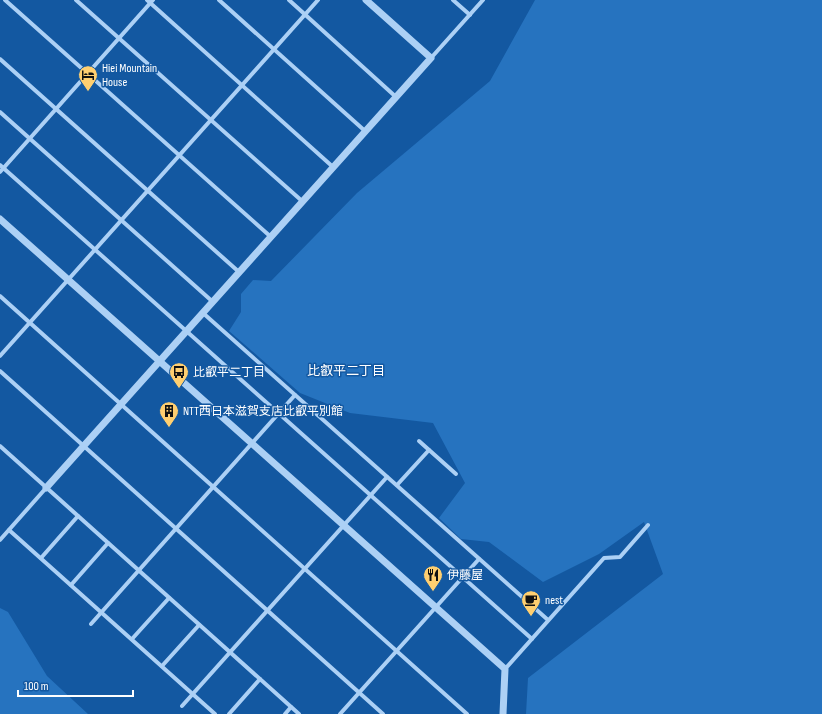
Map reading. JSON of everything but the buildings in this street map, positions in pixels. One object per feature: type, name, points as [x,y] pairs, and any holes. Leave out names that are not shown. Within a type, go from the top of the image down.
[{"type":"street","points":[[5,0],[271,237]]},
{"type":"street","points":[[76,0],[302,201]]},
{"type":"street","points":[[219,0],[365,131]]},
{"type":"street","points":[[289,0],[396,97]]},
{"type":"street","points":[[0,356],[318,0]]},
{"type":"street","points":[[366,0],[431,58]]},
{"type":"street","points":[[453,0],[470,14]]},
{"type":"street","points":[[0,540],[483,0]]},
{"type":"street","points":[[333,167],[150,1],[88,74],[30,139],[1,168],[532,639]]},
{"type":"street","points":[[0,59],[239,272]]},
{"type":"street","points":[[0,112],[213,302]]},
{"type":"street","points":[[0,219],[505,670]]},
{"type":"street","points":[[0,296],[467,714]]},
{"type":"street","points":[[203,313],[548,620]]},
{"type":"street","points":[[0,371],[384,714]]},
{"type":"street","points":[[91,624],[295,395]]},
{"type":"street","points":[[419,441],[456,474]]},
{"type":"street","points":[[0,446],[299,714]]},
{"type":"street","points":[[396,485],[429,450]]},
{"type":"street","points":[[182,706],[387,477]]},
{"type":"street","points":[[41,558],[78,516]]},
{"type":"street","points":[[503,714],[505,670],[604,558],[620,557],[648,525]]},
{"type":"street","points":[[9,530],[216,714]]},
{"type":"street","points":[[71,585],[108,543]]},
{"type":"street","points":[[340,714],[479,559]]},
{"type":"street","points":[[132,639],[169,598]]},
{"type":"street","points":[[162,666],[199,625]]},
{"type":"street","points":[[229,714],[260,679]]},
{"type":"street","points":[[285,714],[291,707]]},
{"type":"shaded area","points":[[535,0],[822,0],[822,714],[526,714],[528,678],[663,574],[644,522],[599,554],[543,582],[489,542],[461,539],[439,518],[465,483],[433,423],[350,413],[300,393],[229,331],[241,312],[241,294],[253,280],[271,281],[357,193],[490,81]]},
{"type":"shaded area","points":[[0,608],[8,612],[47,676],[88,714],[0,714]]},
{"type":"place","name":"Hiei Mountain House","points":[[88,92]]},
{"type":"place","name":"比叡平二丁目","points":[[179,389]]},
{"type":"place","name":"NTT西日本滋賀支店比叡平別館","points":[[169,428]]},
{"type":"place","name":"伊藤屋","points":[[433,592]]},
{"type":"place","name":"nest","points":[[531,617]]},
{"type":"district","name":"比叡平二丁目","points":[[346,371]]}]
